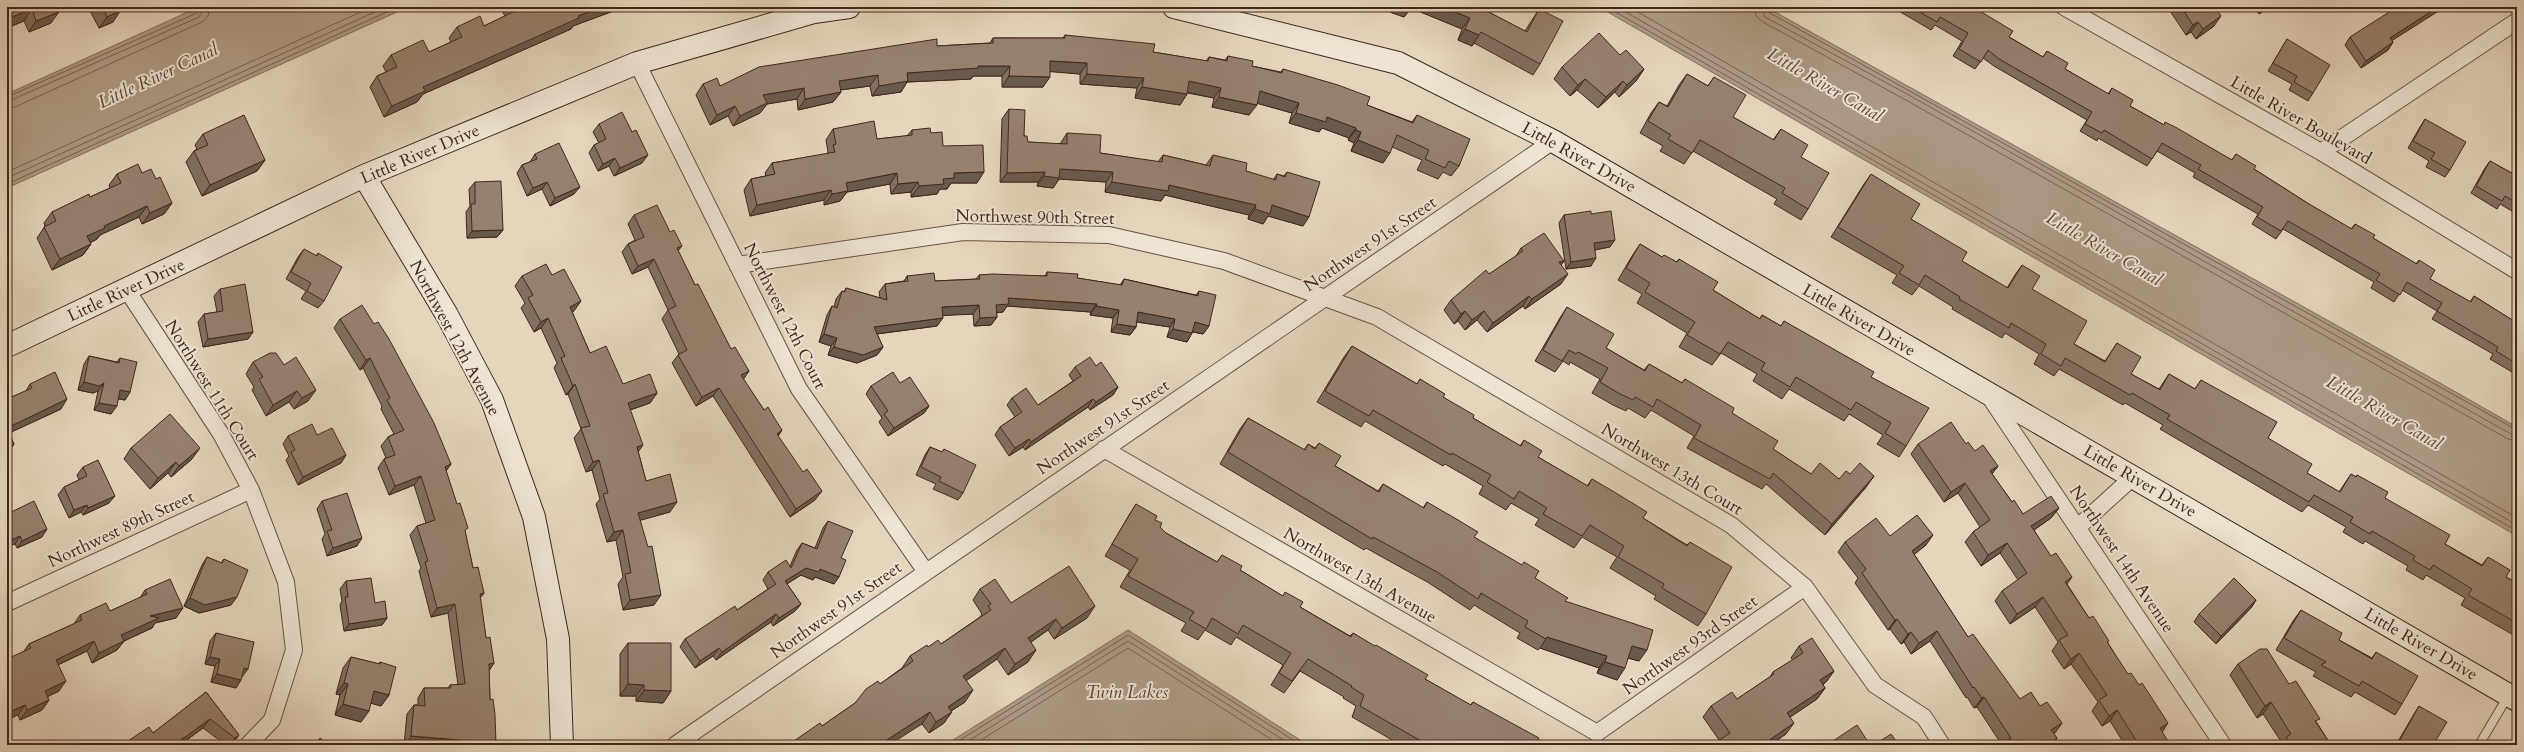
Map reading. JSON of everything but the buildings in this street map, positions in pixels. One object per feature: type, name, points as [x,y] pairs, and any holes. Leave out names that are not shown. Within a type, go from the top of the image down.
[{"type":"street","name":"Little River Drive","points":[[7,346],[364,176],[637,63],[814,12],[849,7]]},
{"type":"street","name":"Little River Drive","points":[[1174,7],[1398,62],[1553,141],[1988,395],[2133,477],[2513,697]]},
{"type":"street","name":"Little River Boulevard","points":[[2072,9],[2321,152],[2517,271]]},
{"type":"street","points":[[2321,152],[2517,21]]},
{"type":"street","name":"Northwest 12th Court","points":[[637,63],[799,389],[926,572]]},
{"type":"street","name":"Northwest 91st Street","points":[[675,745],[1553,141]]},
{"type":"street","name":"Northwest 12th Avenue","points":[[364,176],[447,315],[492,400],[534,517],[558,639],[562,745]]},
{"type":"street","name":"Northwest 90th Street","points":[[737,265],[963,232],[1108,235],[1224,261],[1324,298]]},
{"type":"street","name":"Northwest 11th Court","points":[[127,290],[221,434],[251,490],[286,582],[294,650],[272,720],[248,745]]},
{"type":"street","name":"Northwest 13th Court","points":[[1324,298],[1377,317],[1730,525],[1805,587],[1875,685],[1924,717],[1942,745]]},
{"type":"street","name":"Northwest 14th Avenue","points":[[1988,395],[2223,745]]},
{"type":"street","name":"Northwest 13th Avenue","points":[[1104,449],[1598,733]]},
{"type":"street","points":[[2078,527],[2133,477]]},
{"type":"street","name":"Northwest 89th Street","points":[[7,603],[251,490]]},
{"type":"street","name":"Northwest 93rd Street","points":[[1598,733],[1805,587]]},
{"type":"lane","points":[[2479,745],[2513,697]]},
{"type":"water","name":"Little River Canal","points":[[199,7],[408,7],[7,188],[7,94]]},
{"type":"water","name":"Little River Canal","points":[[1599,7],[1766,7],[2517,427],[2517,536]]},
{"type":"water","name":"Twin Lakes","points":[[1128,630],[1308,745],[945,745]]}]
